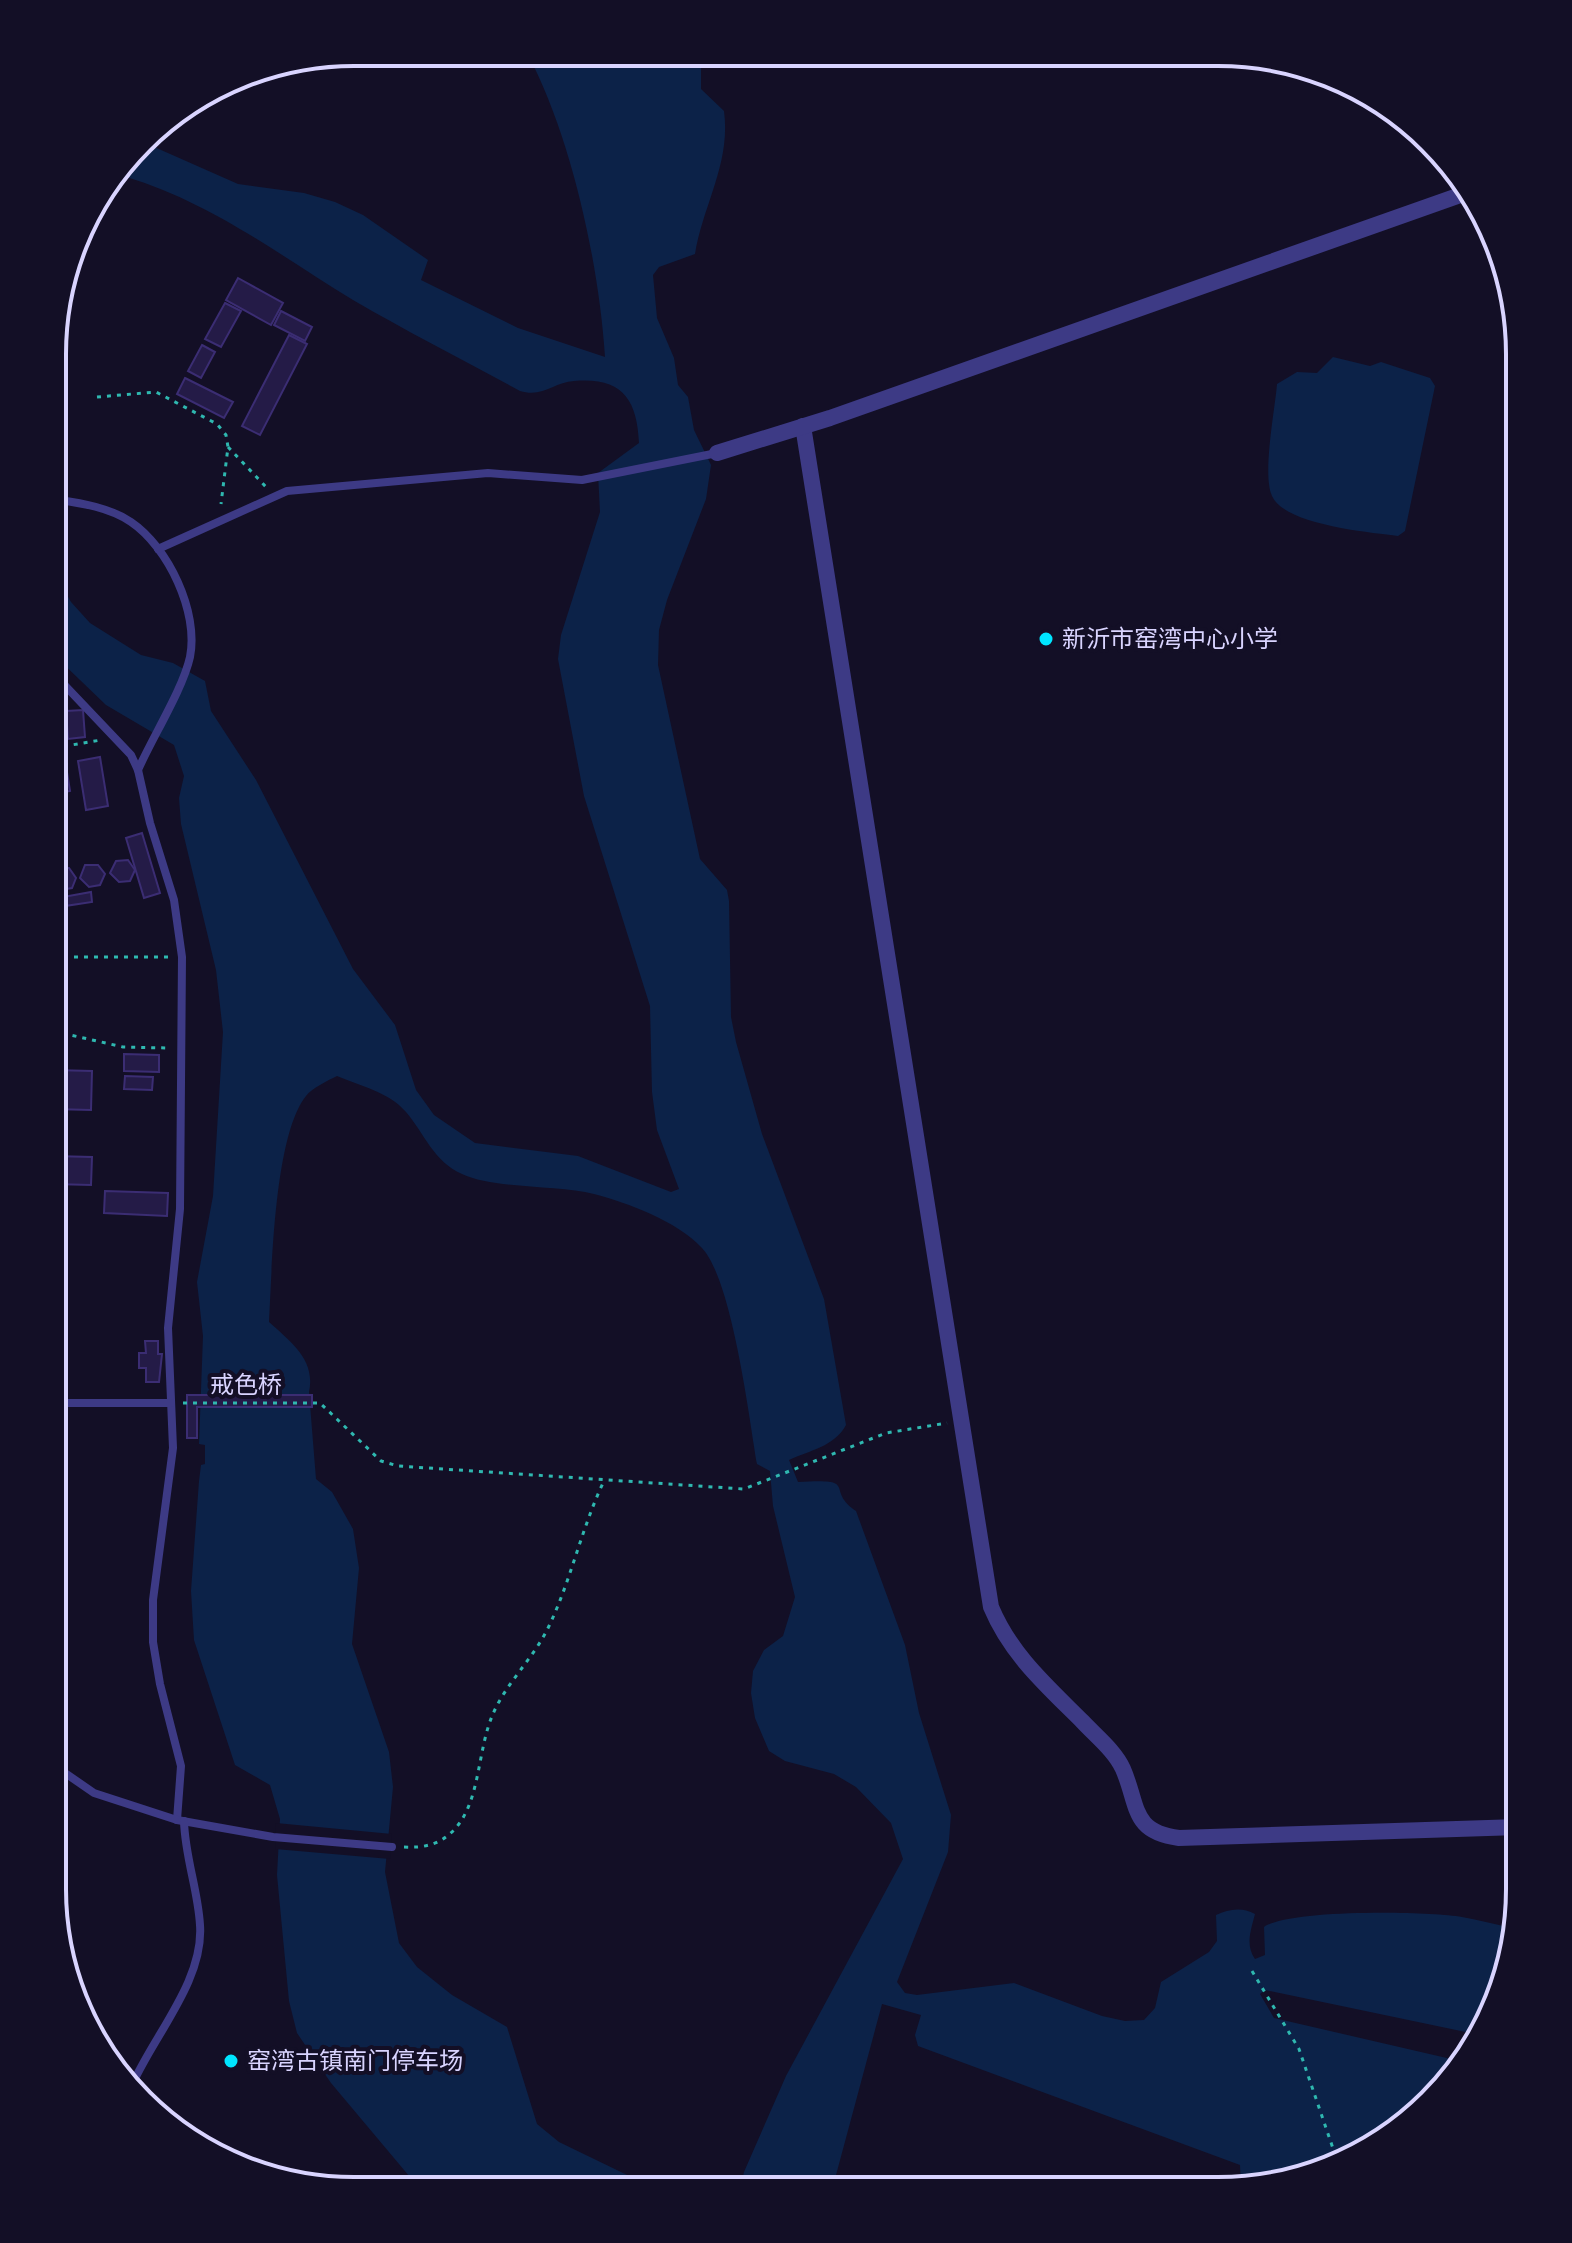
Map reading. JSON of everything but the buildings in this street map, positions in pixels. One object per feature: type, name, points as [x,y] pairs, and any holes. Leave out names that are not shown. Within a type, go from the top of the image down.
[{"type":"street","points":[[717,453],[803,426],[1458,196]]},
{"type":"street","points":[[803,426],[960,1422],[991,1607],[1002,1633],[1015,1653],[1122,1767],[1134,1806],[1145,1827],[1161,1836],[1179,1838],[1506,1827]]},
{"type":"lane","points":[[158,549],[274,495],[488,473],[582,480],[717,453]]},
{"type":"lane","points":[[66,502],[110,511],[132,523],[158,549],[188,613],[191,637],[188,664],[138,770]]},
{"type":"lane","points":[[66,686],[115,735],[138,770],[150,823],[174,900],[182,957],[180,1209],[168,1328],[172,1470],[156,1563],[153,1642],[181,1766],[181,1820],[200,1927],[196,1967],[150,2046],[136,2077]]},
{"type":"lane","points":[[66,1403],[171,1403]]},
{"type":"lane","points":[[66,1774],[94,1793],[181,1820],[273,1837],[392,1847]]},
{"type":"path","points":[[97,397],[156,392],[217,424],[226,435],[228,447],[219,520]]},
{"type":"path","points":[[228,447],[274,495]]},
{"type":"path","points":[[66,746],[93,743],[115,735]]},
{"type":"path","points":[[66,957],[182,957]]},
{"type":"path","points":[[66,1034],[123,1047],[181,1049]]},
{"type":"path","name":"戒色桥","points":[[171,1403],[320,1403],[381,1461],[398,1466],[604,1482]]},
{"type":"path","points":[[392,1847],[422,1847],[440,1842],[456,1828],[470,1803],[484,1739],[494,1711],[548,1627],[584,1524],[604,1482],[744,1489],[886,1433],[960,1422]]},
{"type":"path","points":[[1252,1971],[1299,2049],[1334,2152]]},
{"type":"water","points":[[533,66],[701,66],[701,89],[724,111],[724,148],[695,254],[659,267],[653,275],[657,318],[674,358],[678,385],[688,397],[694,430],[711,465],[706,499],[667,600],[659,630],[658,665],[700,859],[727,890],[731,1017],[736,1042],[762,1134],[824,1299],[846,1425],[828,1443],[789,1460],[798,1482],[836,1484],[842,1497],[856,1511],[905,1645],[919,1713],[951,1815],[948,1852],[897,1982],[905,1993],[917,1995],[1014,1983],[1102,2016],[1125,2021],[1144,2020],[1155,2008],[1161,1982],[1209,1952],[1217,1941],[1216,1915],[1226,1911],[1240,1910],[1255,1914],[1250,1943],[1255,1959],[1265,1955],[1264,1927],[1301,1917],[1360,1913],[1420,1914],[1462,1917],[1504,1926],[1491,1982],[1467,2032],[1265,1990],[1260,1994],[1274,2018],[1450,2059],[1408,2106],[1362,2138],[1311,2162],[1241,2176],[1240,2165],[918,2046],[915,2035],[921,2015],[882,2004],[835,2177],[743,2177],[786,2076],[903,1859],[891,1823],[856,1787],[834,1774],[785,1761],[769,1751],[755,1718],[751,1693],[753,1671],[764,1650],[783,1636],[795,1597],[773,1506],[770,1471],[757,1464],[738,1350],[722,1288],[713,1264],[702,1248],[666,1221],[594,1194],[508,1185],[462,1174],[437,1155],[399,1105],[383,1094],[337,1076],[306,1096],[295,1115],[287,1141],[277,1204],[269,1322],[300,1352],[309,1370],[316,1479],[332,1492],[353,1529],[359,1568],[352,1644],[389,1752],[393,1787],[385,1872],[399,1943],[417,1967],[452,1995],[507,2027],[537,2124],[559,2142],[631,2177],[410,2177],[331,2083],[297,2033],[289,2001],[277,1875],[280,1819],[270,1785],[235,1765],[194,1640],[191,1591],[199,1481],[201,1465],[205,1464],[205,1445],[199,1444],[203,1336],[197,1282],[213,1196],[223,1032],[216,970],[181,824],[179,798],[184,776],[174,745],[106,705],[66,667],[66,593],[90,623],[141,655],[173,663],[205,681],[211,711],[256,780],[353,969],[395,1025],[416,1090],[434,1115],[475,1143],[578,1156],[671,1192],[679,1189],[657,1130],[652,1092],[650,1006],[584,796],[558,659],[561,635],[600,512],[598,473],[639,443],[635,414],[630,403],[615,387],[590,381],[567,382],[535,393],[520,391],[353,300],[210,212],[127,177],[154,147],[238,184],[304,193],[335,202],[363,215],[428,260],[421,280],[518,328],[605,357],[596,281],[580,200],[543,86]]},
{"type":"water","points":[[1333,357],[1370,366],[1381,362],[1430,378],[1435,386],[1405,531],[1398,536],[1310,520],[1280,506],[1272,496],[1268,473],[1277,384],[1297,372],[1317,373]]},
{"type":"pier","points":[[276,1823],[392,1834],[390,1859],[275,1849]]},
{"type":"place","name":"新沂市窑湾中心小学","points":[[1046,639]]},
{"type":"place","name":"窑湾古镇南门停车场","points":[[231,2061]]}]
